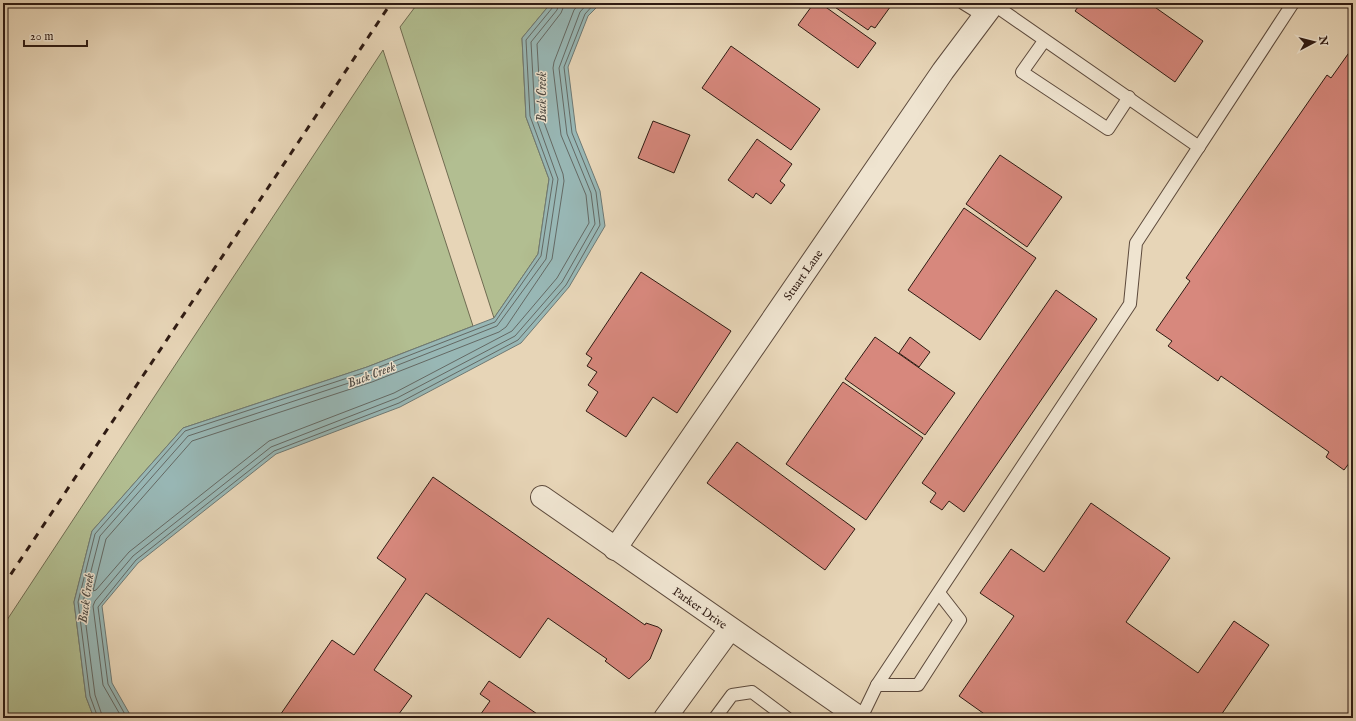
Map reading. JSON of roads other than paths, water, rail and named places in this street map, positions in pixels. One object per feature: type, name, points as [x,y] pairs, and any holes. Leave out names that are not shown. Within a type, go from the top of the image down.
[{"type":"street","name":"Stuart Lane","points":[[615,549],[944,70],[991,8]]},
{"type":"street","name":"Parker Drive","points":[[542,497],[730,629],[861,718]]},
{"type":"street","points":[[665,718],[730,629]]},
{"type":"lane","points":[[963,3],[991,8],[1129,97],[1199,147]]},
{"type":"lane","points":[[861,718],[877,685],[1130,304],[1136,243],[1293,3]]},
{"type":"lane","points":[[1044,41],[1022,72],[1048,90],[1108,129],[1129,97]]},
{"type":"lane","points":[[877,685],[918,685],[960,620],[939,593]]},
{"type":"lane","points":[[715,718],[732,695],[752,692],[787,718]]},
{"type":"water","name":"Buck Creek","points":[[551,3],[601,3],[588,16],[568,67],[576,131],[600,191],[605,226],[569,287],[521,343],[400,407],[276,454],[138,563],[102,606],[112,683],[132,718],[94,718],[86,697],[74,602],[92,531],[183,428],[367,367],[494,318],[538,254],[549,179],[526,117],[522,38]]},
{"type":"railway","points":[[3,586],[391,3]]}]
